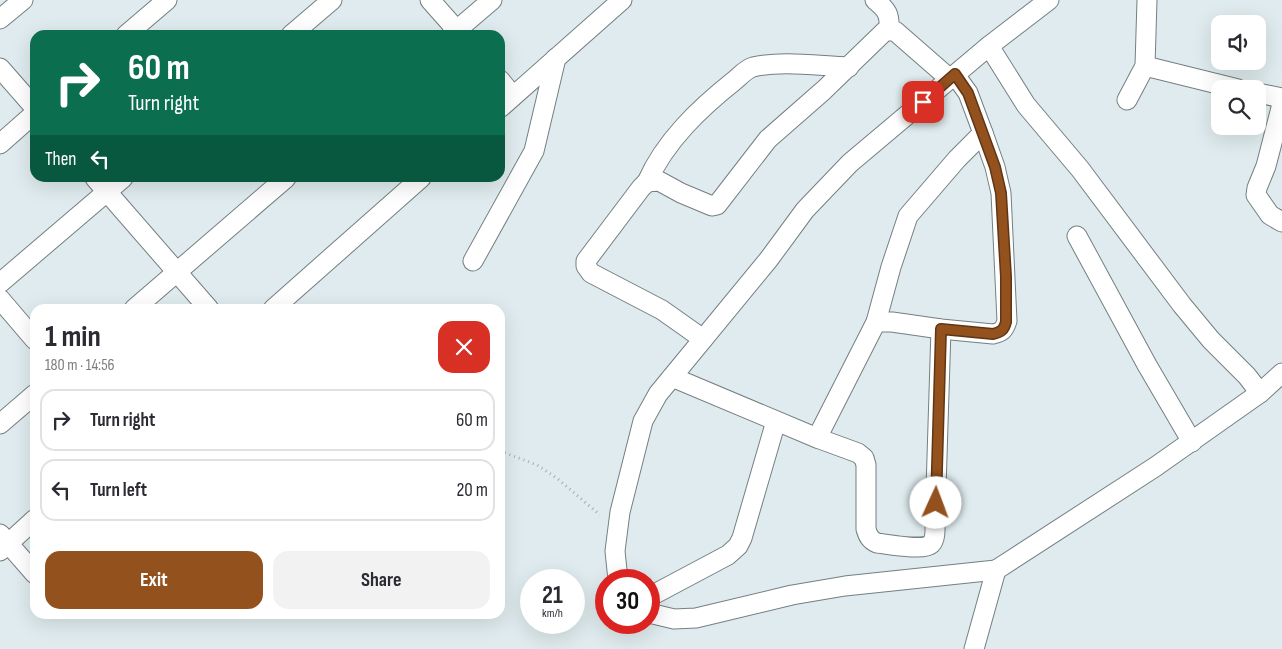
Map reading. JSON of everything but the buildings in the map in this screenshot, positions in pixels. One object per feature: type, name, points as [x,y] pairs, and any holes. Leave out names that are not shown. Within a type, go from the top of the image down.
[{"type":"street","points":[[0,20],[23,0]]},
{"type":"street","points":[[132,30],[167,0]]},
{"type":"street","points":[[297,30],[332,0]]},
{"type":"street","points":[[430,0],[454,30]]},
{"type":"street","points":[[459,30],[492,0]]},
{"type":"street","points":[[507,102],[622,0]]},
{"type":"street","points":[[875,0],[885,8],[888,15],[889,30]]},
{"type":"street","points":[[617,569],[615,551],[620,512],[643,421],[658,394],[769,259],[806,210],[850,163],[989,46],[1049,0]]},
{"type":"street","points":[[1127,100],[1145,66],[1147,0]]},
{"type":"street","points":[[647,182],[659,181],[712,206],[717,205],[768,139],[849,67],[880,35],[885,31],[895,31],[952,77],[968,93],[995,167],[1001,193],[1006,277],[1006,322],[1005,328],[993,334],[892,322],[876,322]]},
{"type":"street","points":[[989,46],[1026,105],[1080,169],[1182,305],[1211,340],[1247,376],[1260,394]]},
{"type":"street","points":[[473,261],[534,151],[556,58]]},
{"type":"street","points":[[703,339],[662,310],[591,273],[586,266],[586,261],[647,182],[662,154],[682,130],[711,99],[749,68],[777,64],[849,67]]},
{"type":"street","points":[[1145,66],[1211,82]]},
{"type":"street","points":[[0,68],[30,102]]},
{"type":"street","points":[[1266,95],[1282,98]]},
{"type":"street","points":[[1282,104],[1266,166],[1256,195],[1270,215],[1282,222]]},
{"type":"street","points":[[0,144],[30,117]]},
{"type":"street","points":[[817,438],[876,322],[891,267],[908,216],[957,159],[983,133]]},
{"type":"street","points":[[140,304],[281,182]]},
{"type":"street","points":[[279,304],[416,182]]},
{"type":"street","points":[[0,283],[101,184],[205,304]]},
{"type":"street","points":[[1077,236],[1147,365],[1192,442]]},
{"type":"street","points":[[0,299],[30,334]]},
{"type":"street","points":[[672,377],[817,438],[858,453],[864,458],[867,474],[866,529],[868,536],[877,543],[913,547],[928,546],[932,544],[934,539],[941,329]]},
{"type":"street","points":[[660,616],[674,619],[696,618],[792,595],[845,586],[996,570],[1147,473],[1260,394],[1282,373]]},
{"type":"street","points":[[0,424],[30,398]]},
{"type":"street","points":[[660,591],[728,555],[738,546],[749,518],[776,421]]},
{"type":"street","points":[[30,523],[3,542],[30,569]]},
{"type":"street","points":[[974,649],[996,570]]},
{"type":"path","points":[[505,453],[537,465],[558,479],[618,531]]},
{"type":"route","points":[[923,102],[955,74],[968,93],[995,167],[1001,193],[1006,277],[1006,322],[1005,328],[1000,332],[993,334],[941,329],[936,503]]}]
